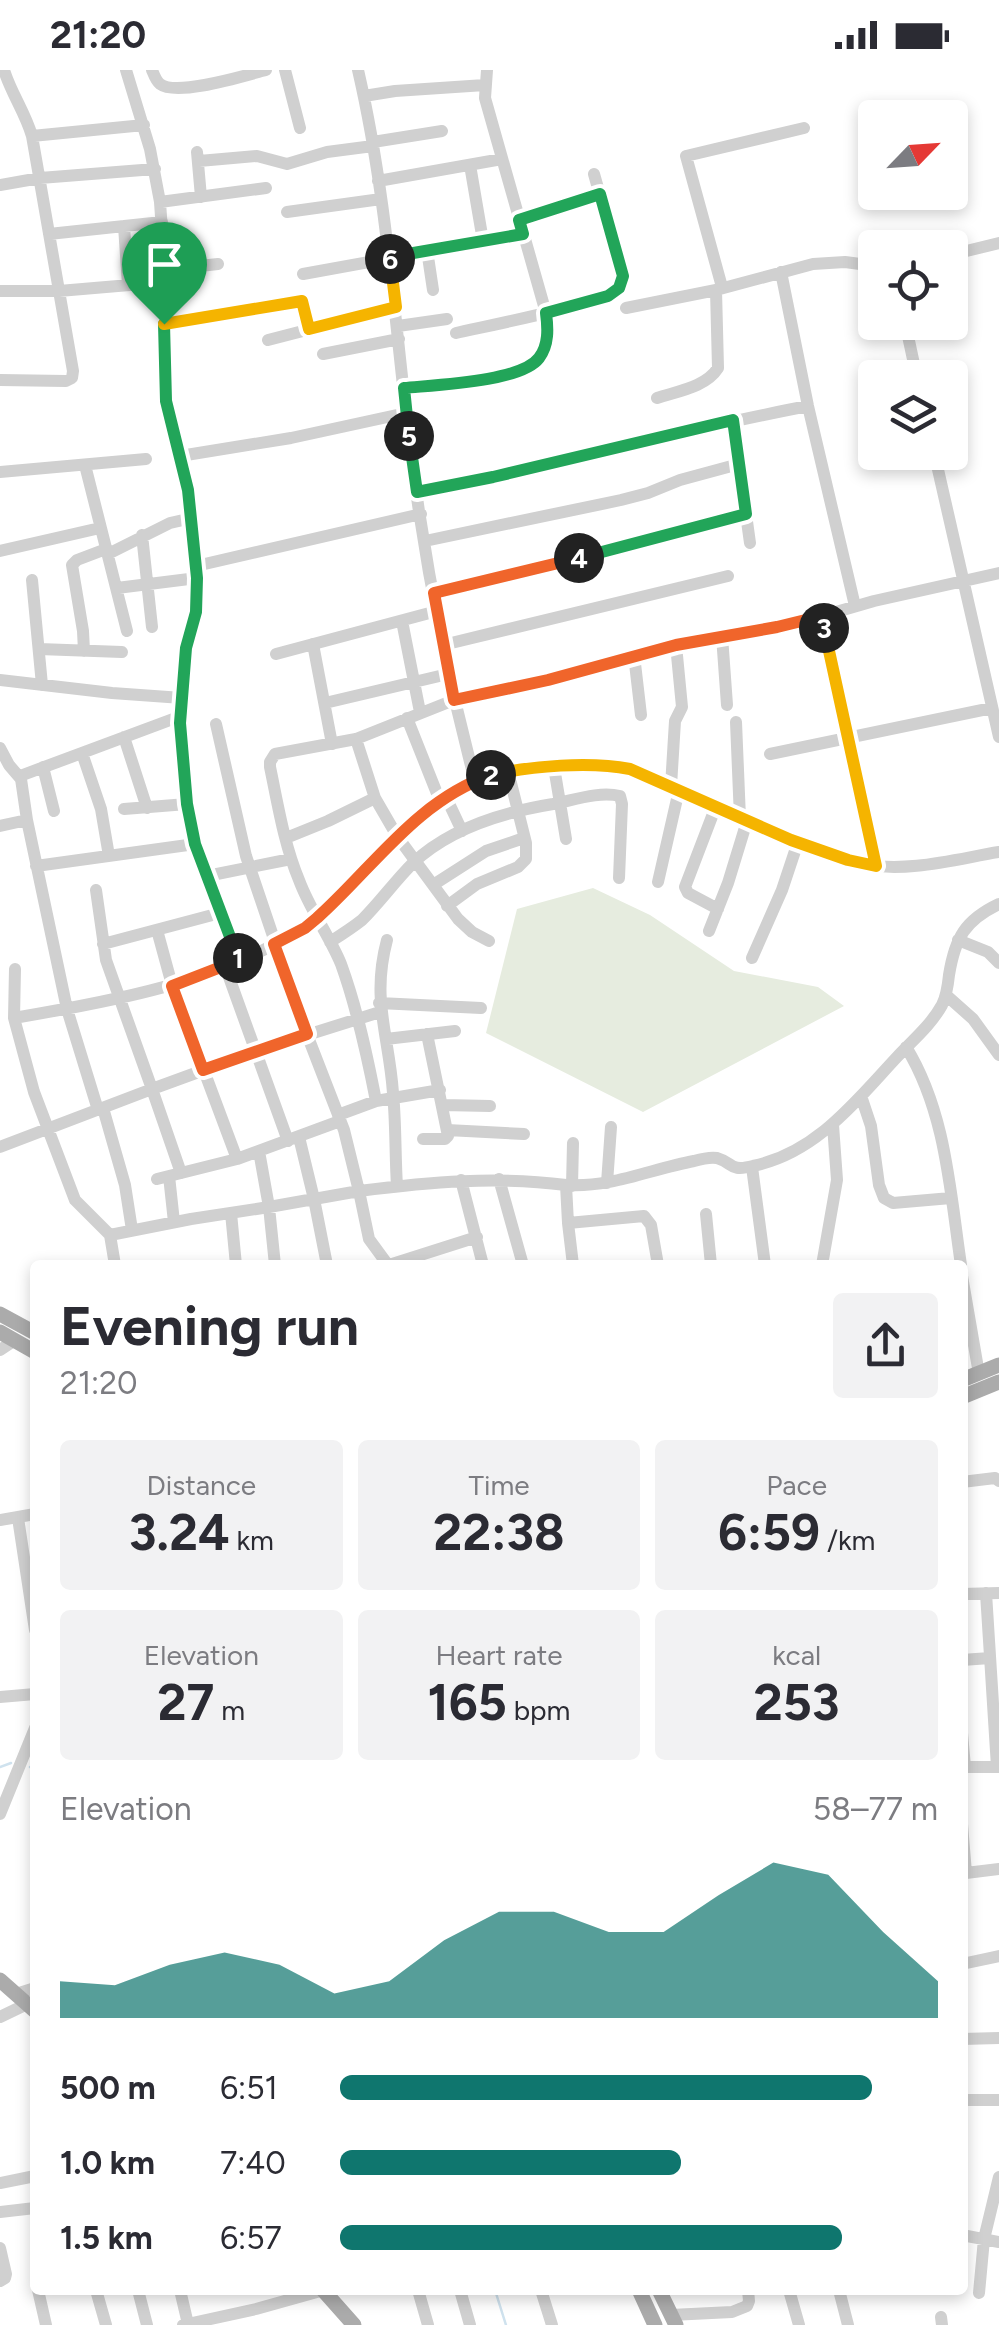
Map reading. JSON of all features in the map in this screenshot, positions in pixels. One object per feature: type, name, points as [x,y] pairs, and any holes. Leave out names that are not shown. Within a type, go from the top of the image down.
[{"type":"main road","points":[[0,1314],[30,1330]]},
{"type":"main road","points":[[7,1336],[30,1349]]},
{"type":"main road","points":[[968,1378],[999,1366]]},
{"type":"main road","points":[[968,1394],[999,1382]]},
{"type":"main road","points":[[0,1980],[28,1999]]},
{"type":"main road","points":[[328,2295],[354,2325]]},
{"type":"main road","points":[[640,2295],[654,2325]]},
{"type":"main road","points":[[660,2295],[673,2320]]},
{"type":"street","points":[[0,380],[72,378],[32,136],[4,70]]},
{"type":"street","points":[[126,70],[144,125],[160,202],[166,401],[192,518],[196,612],[186,648],[181,716],[187,804],[195,844],[239,960]]},
{"type":"street","points":[[152,70],[164,87],[180,89],[266,70]]},
{"type":"street","points":[[284,70],[300,128]]},
{"type":"street","points":[[358,70],[390,257],[406,413],[436,612],[475,781]]},
{"type":"street","points":[[364,96],[489,75],[487,106],[546,313],[548,331],[544,348],[540,358],[524,369],[494,378],[404,388]]},
{"type":"street","points":[[32,136],[144,125]]},
{"type":"street","points":[[657,398],[705,381],[718,368],[719,289],[686,156],[804,128]]},
{"type":"street","points":[[201,197],[198,157],[256,156],[286,164],[442,130]]},
{"type":"street","points":[[378,181],[502,159]]},
{"type":"street","points":[[470,165],[483,241]]},
{"type":"street","points":[[0,185],[154,169]]},
{"type":"street","points":[[456,333],[608,296],[622,284],[594,174]]},
{"type":"street","points":[[160,202],[266,188]]},
{"type":"street","points":[[303,274],[483,241],[600,194]]},
{"type":"street","points":[[287,212],[381,199]]},
{"type":"street","points":[[49,234],[162,222]]},
{"type":"street","points":[[124,226],[128,286]]},
{"type":"street","points":[[968,250],[999,244]]},
{"type":"street","points":[[427,250],[433,290]]},
{"type":"street","points":[[626,308],[830,262],[858,264]]},
{"type":"street","points":[[0,290],[128,286],[218,264]]},
{"type":"street","points":[[781,272],[855,606]]},
{"type":"street","points":[[164,324],[302,301],[309,329]]},
{"type":"street","points":[[268,340],[396,307]]},
{"type":"street","points":[[323,354],[448,319]]},
{"type":"street","points":[[417,492],[808,406]]},
{"type":"street","points":[[180,456],[268,443],[406,413]]},
{"type":"street","points":[[733,420],[750,543]]},
{"type":"street","points":[[0,472],[146,459]]},
{"type":"street","points":[[426,541],[635,496],[739,464]]},
{"type":"street","points":[[85,465],[127,630]]},
{"type":"street","points":[[938,470],[999,737]]},
{"type":"street","points":[[117,588],[148,584],[421,514]]},
{"type":"street","points":[[434,593],[746,514]]},
{"type":"street","points":[[84,651],[72,565],[170,523],[192,518]]},
{"type":"street","points":[[0,551],[100,528]]},
{"type":"street","points":[[142,536],[152,627]]},
{"type":"street","points":[[376,1100],[346,980],[291,859],[271,757],[284,750],[356,739],[454,700],[548,680],[676,645],[822,616],[999,573]]},
{"type":"street","points":[[442,645],[728,576]]},
{"type":"street","points":[[32,580],[42,685]]},
{"type":"street","points":[[276,654],[436,612]]},
{"type":"street","points":[[822,616],[876,866]]},
{"type":"street","points":[[402,620],[414,682],[413,715],[443,799],[462,831]]},
{"type":"street","points":[[722,636],[727,704]]},
{"type":"street","points":[[313,644],[332,744]]},
{"type":"street","points":[[658,882],[675,788],[675,722],[682,707],[676,645]]},
{"type":"street","points":[[39,650],[122,652]]},
{"type":"street","points":[[634,655],[641,715]]},
{"type":"street","points":[[325,702],[448,674]]},
{"type":"street","points":[[0,680],[182,698]]},
{"type":"street","points":[[770,754],[992,708]]},
{"type":"street","points":[[20,776],[181,716]]},
{"type":"street","points":[[709,931],[735,864],[744,820],[736,722]]},
{"type":"street","points":[[216,724],[250,868],[339,1118],[369,1239],[384,1260]]},
{"type":"street","points":[[124,737],[147,808]]},
{"type":"street","points":[[356,739],[374,798],[398,836],[464,926],[489,941]]},
{"type":"street","points":[[0,748],[23,783],[27,820],[67,1009],[124,1185],[132,1230]]},
{"type":"street","points":[[82,752],[102,809],[109,856]]},
{"type":"street","points":[[43,767],[54,811]]},
{"type":"street","points":[[554,767],[566,839]]},
{"type":"street","points":[[14,1018],[172,986],[274,944],[317,918],[398,836],[443,799],[475,781],[508,771],[619,767],[798,842],[876,866],[929,864],[999,852]]},
{"type":"street","points":[[447,906],[476,884],[524,862],[527,855],[508,771]]},
{"type":"street","points":[[330,942],[362,920],[416,860],[437,844],[517,810],[592,796],[620,796],[618,878]]},
{"type":"street","points":[[286,838],[374,798]]},
{"type":"street","points":[[124,809],[187,804]]},
{"type":"street","points":[[716,806],[685,887],[688,893],[718,908]]},
{"type":"street","points":[[0,826],[27,820]]},
{"type":"street","points":[[433,885],[478,855],[524,838]]},
{"type":"street","points":[[752,958],[798,842]]},
{"type":"street","points":[[36,866],[195,844]]},
{"type":"street","points":[[207,876],[291,859]]},
{"type":"street","points":[[96,890],[110,977],[152,1089],[174,1222]]},
{"type":"street","points":[[110,1235],[397,1186],[499,1179],[569,1185],[607,1183],[712,1158],[732,1167],[752,1166],[805,1146],[861,1096],[934,1018],[946,995],[958,940],[971,920],[999,904]]},
{"type":"street","points":[[103,944],[220,913]]},
{"type":"street","points":[[157,930],[172,986],[237,1158]]},
{"type":"street","points":[[387,940],[379,974],[380,1007],[394,1097],[397,1186]]},
{"type":"street","points":[[958,940],[988,952],[999,963]]},
{"type":"street","points":[[225,966],[314,1199],[325,1260]]},
{"type":"street","points":[[15,969],[14,1018],[28,1074],[76,1200],[110,1235],[114,1260]]},
{"type":"street","points":[[946,995],[973,1020],[999,1055]]},
{"type":"street","points":[[0,1147],[203,1070],[357,1019],[380,1007],[481,1008]]},
{"type":"street","points":[[386,1039],[455,1031]]},
{"type":"street","points":[[423,1140],[447,1139],[427,1034]]},
{"type":"street","points":[[906,1048],[919,1068],[934,1106],[960,1260]]},
{"type":"street","points":[[169,1176],[293,1139],[376,1100],[440,1090]]},
{"type":"street","points":[[861,1096],[871,1126],[884,1198],[893,1203],[951,1198]]},
{"type":"street","points":[[443,1105],[490,1106]]},
{"type":"street","points":[[823,1260],[837,1180],[833,1125]]},
{"type":"street","points":[[607,1183],[611,1127]]},
{"type":"street","points":[[447,1130],[524,1134]]},
{"type":"street","points":[[572,1260],[568,1224],[573,1143]]},
{"type":"street","points":[[260,1151],[274,1260]]},
{"type":"street","points":[[752,1166],[764,1260]]},
{"type":"street","points":[[499,1179],[522,1260]]},
{"type":"street","points":[[462,1180],[482,1260]]},
{"type":"street","points":[[231,1213],[236,1260]]},
{"type":"street","points":[[706,1214],[711,1260]]},
{"type":"street","points":[[568,1224],[644,1216],[651,1225],[657,1260]]},
{"type":"street","points":[[404,1260],[476,1237]]},
{"type":"street","points":[[968,1311],[979,1374]]},
{"type":"street","points":[[0,1350],[7,1336]]},
{"type":"street","points":[[968,1481],[994,1478],[999,1481]]},
{"type":"street","points":[[0,1520],[30,1515]]},
{"type":"street","points":[[18,1518],[30,1597]]},
{"type":"street","points":[[968,1767],[998,1767],[990,1658],[992,1593]]},
{"type":"street","points":[[968,1660],[990,1658]]},
{"type":"street","points":[[0,1698],[30,1695]]},
{"type":"street","points":[[0,1814],[30,1741]]},
{"type":"street","points":[[18,1772],[30,1776]]},
{"type":"street","points":[[968,1873],[999,1869]]},
{"type":"street","points":[[968,1963],[999,1956]]},
{"type":"street","points":[[0,2017],[28,1999]]},
{"type":"street","points":[[968,2039],[999,2038]]},
{"type":"street","points":[[968,2100],[999,2100]]},
{"type":"street","points":[[0,2183],[30,2177]]},
{"type":"street","points":[[979,2294],[984,2239],[999,2178]]},
{"type":"street","points":[[0,2212],[30,2209]]},
{"type":"street","points":[[968,2236],[999,2242]]},
{"type":"street","points":[[0,2248],[6,2274],[0,2281]]},
{"type":"street","points":[[39,2295],[45,2325]]},
{"type":"street","points":[[97,2295],[106,2325]]},
{"type":"street","points":[[139,2295],[147,2325]]},
{"type":"street","points":[[181,2295],[185,2324],[226,2321],[308,2295]]},
{"type":"street","points":[[419,2295],[428,2325]]},
{"type":"street","points":[[461,2295],[470,2325]]},
{"type":"street","points":[[543,2295],[552,2325]]},
{"type":"street","points":[[673,2320],[735,2318],[747,2306],[748,2295]]},
{"type":"street","points":[[791,2295],[799,2325]]},
{"type":"street","points":[[840,2295],[848,2325]]},
{"type":"shaded area","points":[[593,888],[650,915],[734,971],[818,987],[844,1006],[643,1112],[486,1033],[517,909]]},
{"type":"waterway","points":[[0,1767],[11,1763]]},
{"type":"waterway","points":[[497,2295],[506,2325]]},
{"type":"route","points":[[600,194],[622,284],[608,296],[546,313],[548,331],[544,348],[540,358],[524,369],[507,376],[404,388],[417,492],[733,420],[746,514],[434,593],[454,700],[548,680],[676,645],[822,616],[876,866],[767,831],[630,769],[554,767],[490,775],[440,801],[398,836],[317,918],[274,944],[307,1034],[203,1070],[172,986],[239,960],[195,844],[187,804],[180,723],[186,648],[198,596],[188,490],[166,401],[164,324],[302,301],[309,329],[396,307],[390,257],[523,234],[519,220],[600,194]]}]
